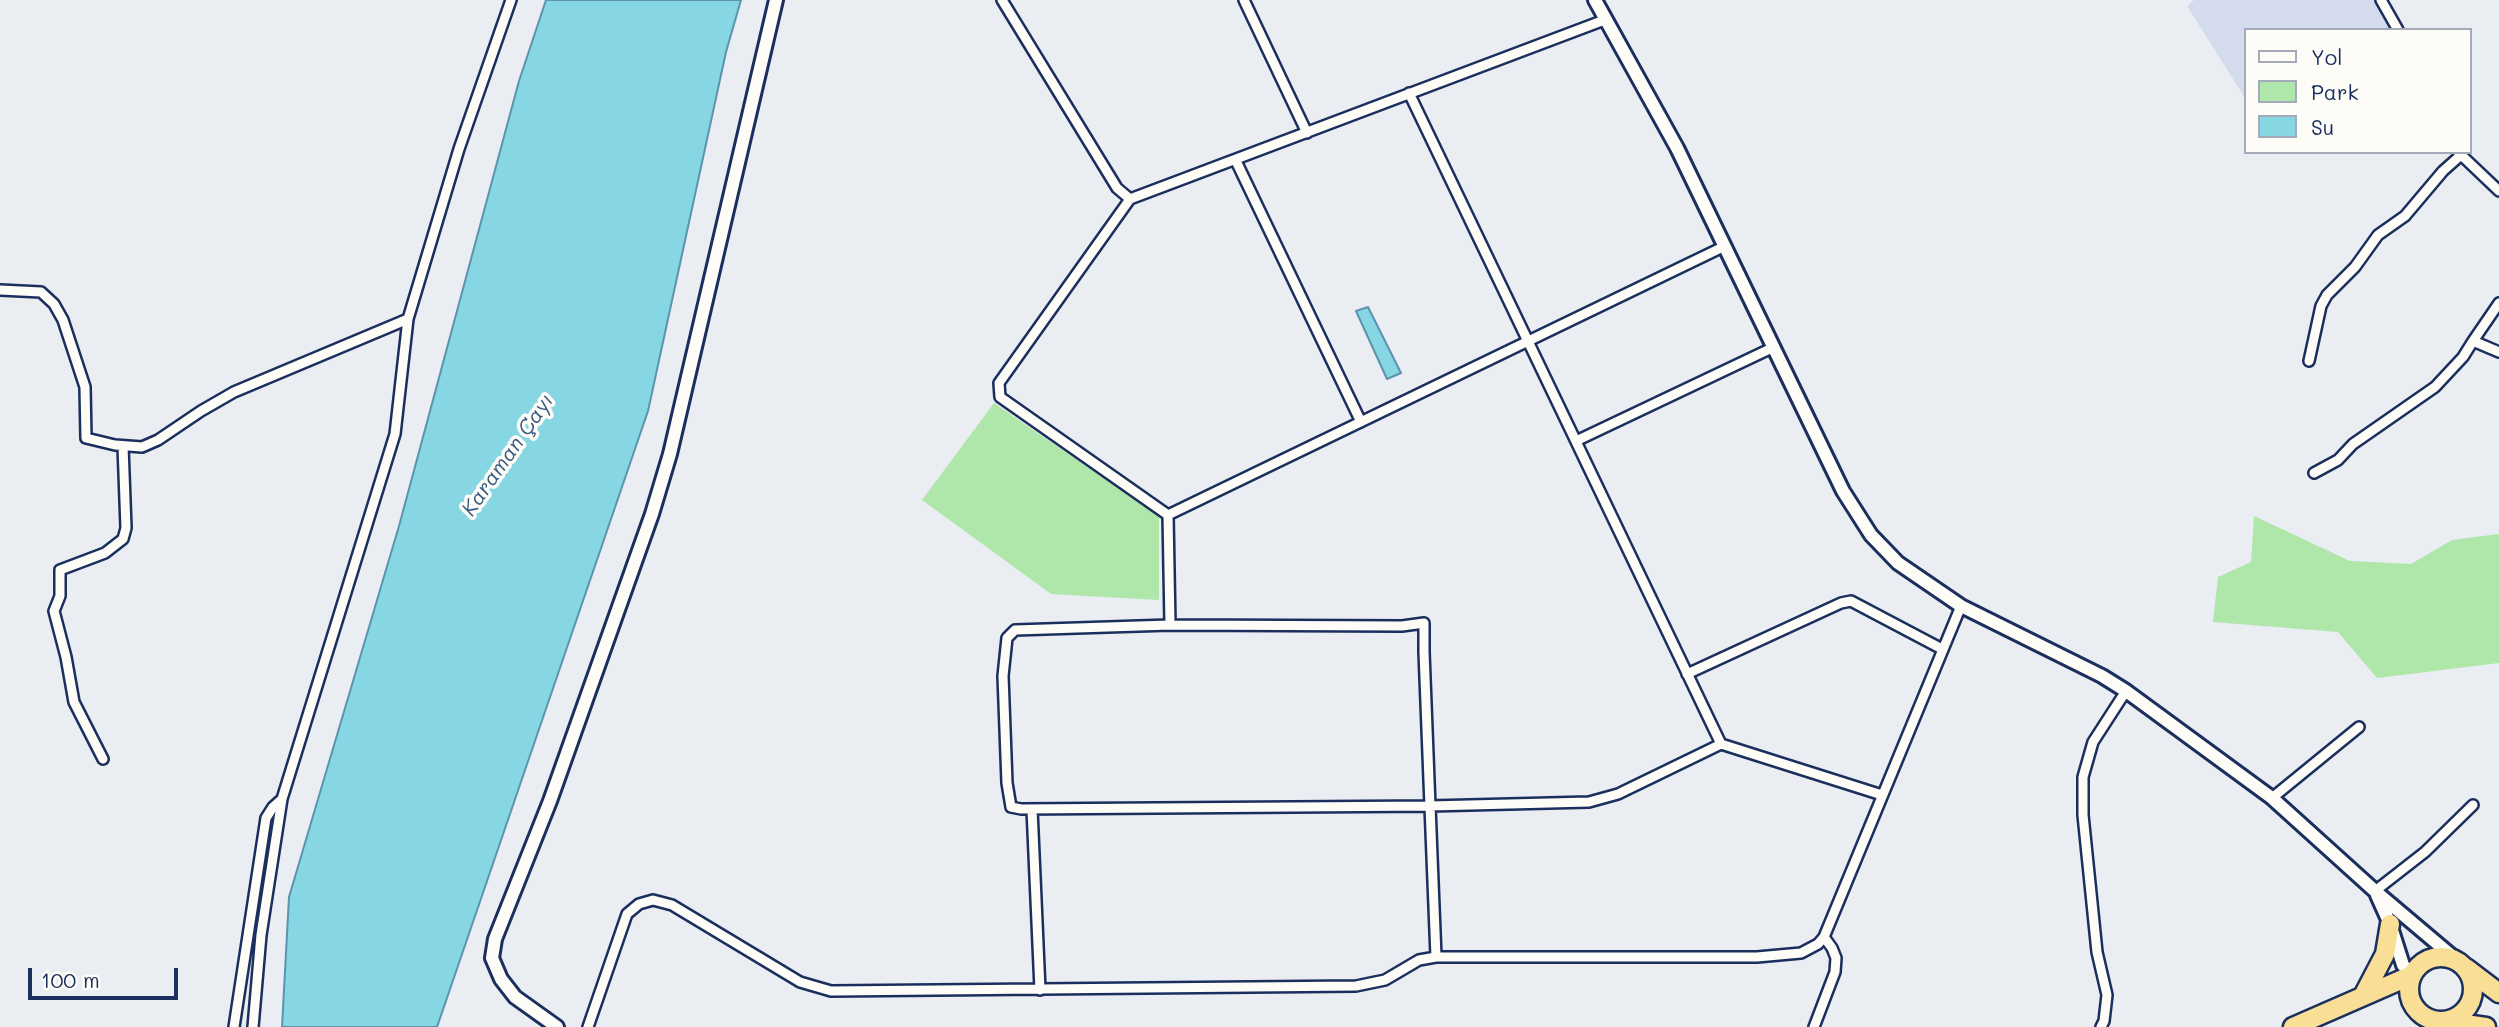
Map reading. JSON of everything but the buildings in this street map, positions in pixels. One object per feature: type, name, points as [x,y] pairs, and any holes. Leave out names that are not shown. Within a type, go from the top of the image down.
[{"type":"highway","points":[[2363,996],[2385,954],[2390,924]]},
{"type":"highway","points":[[2293,1027],[2412,975],[2425,961],[2439,957],[2456,960],[2499,993]]},
{"type":"highway","points":[[2424,1027],[2459,1015],[2466,1009],[2472,998],[2473,985],[2465,967]]},
{"type":"highway","points":[[2412,975],[2410,995],[2416,1009],[2427,1017],[2486,1027]]},
{"type":"main road","points":[[557,1027],[515,997],[501,979],[492,957],[495,939],[550,801],[652,514],[670,454],[776,0]]},
{"type":"main road","points":[[1595,0],[1677,148],[1843,491],[1871,535],[1898,563],[1961,606],[2102,676],[2126,691],[2272,798],[2375,891],[2465,967]]},
{"type":"main road","points":[[2375,891],[2390,924],[2403,965],[2412,975]]},
{"type":"street","points":[[253,1027],[261,935],[282,799],[395,433],[408,319],[459,149],[511,0]]},
{"type":"street","points":[[1002,0],[1116,188],[1130,199]]},
{"type":"street","points":[[1244,0],[1307,133]]},
{"type":"street","points":[[2381,0],[2397,28]]},
{"type":"street","points":[[1168,515],[1000,397],[999,383],[1130,199],[1237,161],[1607,19]]},
{"type":"street","points":[[1409,93],[1721,744]]},
{"type":"street","points":[[2309,361],[2321,306],[2327,295],[2355,267],[2378,235],[2404,216],[2460,154],[2499,191]]},
{"type":"street","points":[[1237,161],[1361,422]]},
{"type":"street","points":[[1168,515],[1725,246]]},
{"type":"street","points":[[0,290],[41,292],[54,304],[63,320],[85,387],[86,438],[123,446],[142,447],[158,440],[234,392],[408,319]]},
{"type":"street","points":[[2314,472],[2338,460],[2353,444],[2435,387],[2463,357],[2499,303]]},
{"type":"street","points":[[2473,341],[2499,352]]},
{"type":"street","points":[[1576,441],[1774,346]]},
{"type":"street","points":[[103,760],[74,702],[54,611],[60,596],[60,570],[105,553],[123,539],[126,528],[123,446]]},
{"type":"street","points":[[1168,515],[1170,625]]},
{"type":"street","points":[[1687,674],[1841,603],[1851,601],[1942,649]]},
{"type":"street","points":[[588,1027],[628,914],[639,904],[653,900],[672,905],[800,982],[831,991],[1356,986],[1385,980],[1419,960],[1436,957],[1789,956],[1810,950],[1824,937],[1961,606]]},
{"type":"street","points":[[1436,957],[1430,806],[1424,623],[1402,626],[1170,625],[1015,630],[1007,638],[1003,676],[1007,783],[1012,807],[1430,806],[1589,802],[1618,794],[1721,744],[1882,794]]},
{"type":"street","points":[[2101,1027],[2107,995],[2097,952],[2083,815],[2083,777],[2093,742],[2126,691]]},
{"type":"street","points":[[2272,798],[2359,727]]},
{"type":"street","points":[[234,1027],[265,818],[282,799]]},
{"type":"street","points":[[2375,891],[2425,852],[2473,805]]},
{"type":"street","points":[[1032,809],[1040,989]]},
{"type":"street","points":[[1814,1027],[1835,972],[1836,958],[1824,937]]},
{"type":"shaded area","points":[[2194,0],[2375,0],[2391,28],[2244,28],[2244,96],[2187,6]]},
{"type":"green space","points":[[994,403],[1159,516],[1159,600],[1051,594],[922,500]]},
{"type":"green space","points":[[2254,516],[2350,561],[2411,564],[2452,540],[2499,534],[2499,663],[2377,678],[2338,632],[2213,622],[2218,577],[2251,562]]},
{"type":"water","name":"Karaman Çayı","points":[[546,0],[741,0],[726,52],[648,411],[437,1027],[282,1027],[289,897],[399,526],[519,81]]},
{"type":"water","points":[[1368,307],[1401,373],[1387,379],[1356,311]]}]
